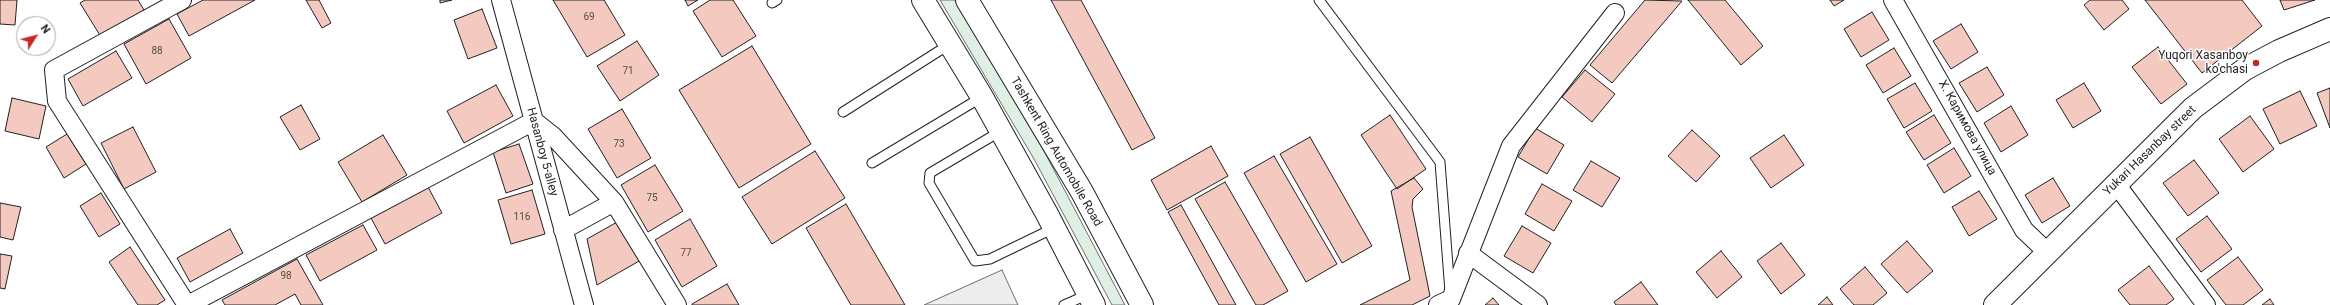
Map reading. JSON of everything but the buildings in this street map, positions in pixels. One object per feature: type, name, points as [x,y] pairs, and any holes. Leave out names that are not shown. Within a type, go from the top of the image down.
[{"type":"main road","points":[[923,0],[982,97],[1054,228],[1091,300]]},
{"type":"main road","name":"Tashkent Ring Automobile Road","points":[[967,0],[1082,192],[1142,305]]},
{"type":"main road","name":"Yukari Hasanbay street","points":[[1995,305],[2193,108],[2234,76],[2279,51],[2330,29]]},
{"type":"street","points":[[182,0],[54,70],[57,101],[188,305],[534,121],[553,136],[614,202],[677,305]]},
{"type":"street","name":"Hasanboy 5-alley","points":[[501,0],[584,305]]},
{"type":"street","name":"Х. Каримова улица","points":[[1893,0],[2024,230],[2047,252]]},
{"type":"street","points":[[1444,302],[1468,253],[1511,146],[1615,13]]},
{"type":"street","points":[[2116,184],[2206,305]]},
{"type":"street","points":[[564,230],[614,202]]},
{"type":"street","points":[[1468,253],[1538,305]]},
{"type":"lane","points":[[1319,0],[1440,162],[1444,302]]},
{"type":"lane","points":[[843,112],[950,44]]},
{"type":"lane","points":[[872,163],[982,97]]},
{"type":"lane","points":[[1001,131],[930,174],[929,183],[975,261],[990,259],[1054,228]]},
{"type":"lane","points":[[1064,305],[1091,300]]},
{"type":"green space","points":[[940,0],[955,0],[1045,153],[1125,305],[1112,305],[1034,159]]},
{"type":"shaded area","points":[[1002,270],[1018,305],[924,305]]},
{"type":"place","name":"Yuqori Xasanboy ko'chasi","points":[[2256,63]]}]
